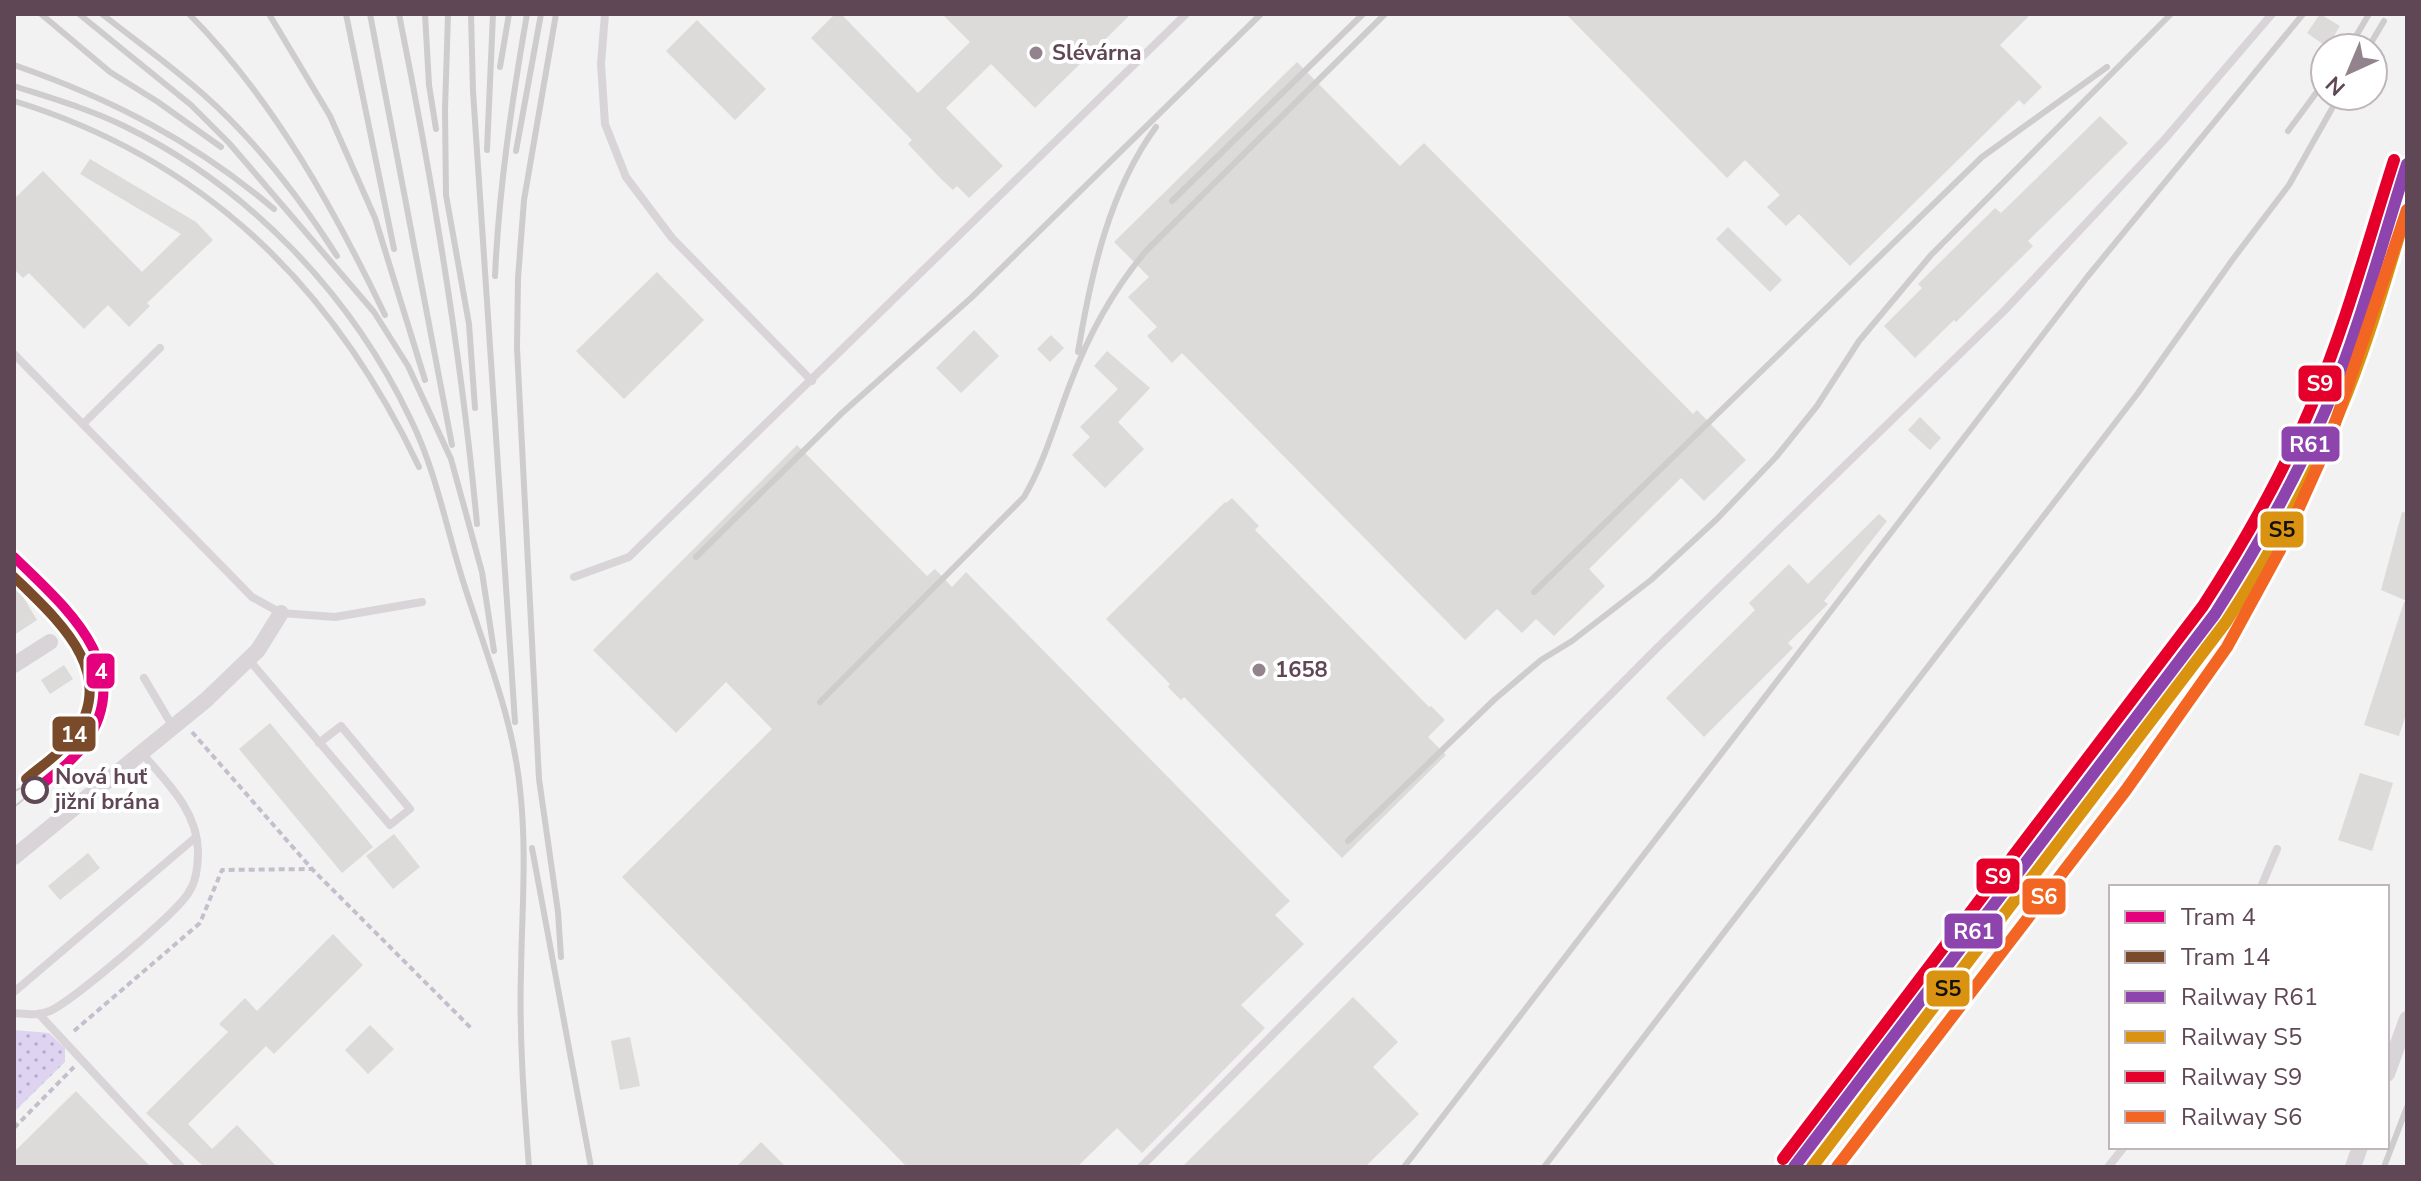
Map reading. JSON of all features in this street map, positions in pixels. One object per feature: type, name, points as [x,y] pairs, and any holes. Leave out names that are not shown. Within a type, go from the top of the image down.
[{"type":"street","points":[[14,857],[206,700],[258,650],[281,613]]},
{"type":"street","points":[[14,665],[50,642]]},
{"type":"street","points":[[2389,1068],[2407,1019]]},
{"type":"lane","points":[[605,14],[601,64],[605,124],[626,177],[672,238],[812,381]]},
{"type":"lane","points":[[574,577],[629,557],[1186,14]]},
{"type":"lane","points":[[1141,1167],[1656,649],[2005,310],[2164,140],[2272,14]]},
{"type":"lane","points":[[83,424],[160,348]]},
{"type":"lane","points":[[14,354],[252,597],[281,613],[335,617],[422,602]]},
{"type":"lane","points":[[248,659],[319,743],[390,825],[410,809],[341,726],[319,743]]},
{"type":"lane","points":[[144,678],[177,724]]},
{"type":"lane","points":[[14,1013],[39,1014],[70,999],[176,908],[195,881],[196,837],[186,806],[142,753]]},
{"type":"lane","points":[[14,992],[196,837]]},
{"type":"lane","points":[[2262,885],[2277,849]]},
{"type":"lane","points":[[39,1014],[181,1167]]},
{"type":"lane","points":[[2108,1167],[2122,1149]]},
{"type":"path","points":[[177,724],[312,869],[473,1030]]},
{"type":"path","points":[[14,1128],[81,1060],[73,1032],[200,923],[222,870],[312,869]]},
{"type":"shaded area","points":[[14,1030],[49,1033],[65,1048],[65,1062],[14,1112]]},
{"type":"building","points":[[835,14],[841,14],[918,93],[970,42],[942,14],[1131,14],[1035,108],[991,64],[946,108],[1003,166],[969,198],[957,186],[953,190],[941,179],[908,144],[912,140],[811,38]]},
{"type":"building","points":[[1566,14],[2031,14],[2000,45],[2042,87],[2024,105],[2019,100],[1850,266],[1799,214],[1786,226],[1767,207],[1780,195],[1745,160],[1727,178]]},
{"type":"building","points":[[2320,14],[2340,26],[2336,32],[2307,33]]},
{"type":"building","points":[[697,20],[766,89],[735,120],[666,51]]},
{"type":"building","points":[[1297,62],[1400,166],[1424,143],[1693,414],[1697,410],[1746,460],[1704,501],[1681,478],[1589,569],[1605,586],[1554,636],[1536,619],[1522,633],[1497,609],[1465,640],[1182,353],[1172,363],[1147,336],[1157,327],[1128,297],[1149,277],[1114,242]]},
{"type":"building","points":[[2100,116],[2128,143],[2028,241],[2033,246],[1915,358],[1884,326],[1922,288],[1918,284],[1995,208],[2001,213]]},
{"type":"building","points":[[90,159],[196,222],[213,240],[147,303],[150,306],[129,327],[108,305],[84,329],[29,273],[23,278],[14,269],[14,199],[43,171],[142,272],[181,234],[80,174]]},
{"type":"building","points":[[1728,227],[1782,280],[1770,292],[1716,239]]},
{"type":"building","points":[[657,272],[704,320],[624,399],[576,351]]},
{"type":"building","points":[[974,330],[999,356],[961,393],[936,368]]},
{"type":"building","points":[[1051,335],[1064,348],[1050,362],[1037,349]]},
{"type":"building","points":[[1107,351],[1150,388],[1118,422],[1144,449],[1105,488],[1072,455],[1090,437],[1080,427],[1118,389],[1094,366]]},
{"type":"building","points":[[1920,417],[1941,438],[1930,450],[1908,430]]},
{"type":"building","points":[[797,445],[927,576],[935,569],[952,587],[966,572],[1290,901],[1275,915],[1304,944],[1241,1005],[1265,1028],[1142,1153],[1117,1128],[1077,1167],[907,1167],[622,877],[772,729],[726,682],[676,733],[593,650]]},
{"type":"building","points":[[1232,498],[1259,526],[1255,530],[1445,720],[1428,737],[1446,755],[1342,858],[1184,697],[1181,700],[1168,687],[1170,684],[1106,619]]},
{"type":"building","points":[[2402,512],[2407,513],[2407,601],[2381,590]]},
{"type":"building","points":[[1879,514],[1887,521],[1824,601],[1828,604],[1788,643],[1793,648],[1704,737],[1666,698],[1755,610],[1749,603],[1789,564],[1808,584]]},
{"type":"building","points":[[14,582],[37,620],[14,635]]},
{"type":"building","points":[[2404,602],[2407,602],[2407,711],[2399,736],[2364,725]]},
{"type":"building","points":[[64,665],[73,679],[50,694],[41,680]]},
{"type":"building","points":[[270,723],[373,847],[342,873],[239,749]]},
{"type":"building","points":[[2360,773],[2393,783],[2372,851],[2338,840]]},
{"type":"building","points":[[394,834],[420,867],[393,889],[366,856]]},
{"type":"building","points":[[88,853],[100,868],[60,900],[48,886]]},
{"type":"building","points":[[333,934],[363,965],[274,1054],[266,1046],[188,1124],[212,1149],[237,1125],[277,1167],[204,1167],[146,1113],[228,1032],[219,1024],[245,998],[257,1011]]},
{"type":"building","points":[[1353,997],[1398,1042],[1373,1067],[1419,1114],[1365,1167],[1182,1167]]},
{"type":"building","points":[[370,1025],[394,1049],[368,1074],[345,1050]]},
{"type":"building","points":[[630,1037],[640,1086],[620,1090],[611,1041]]},
{"type":"building","points":[[76,1091],[151,1167],[14,1167],[14,1152]]},
{"type":"building","points":[[761,1142],[786,1167],[736,1167]]},
{"type":"tram line","name":"4","points":[[14,557],[73,618],[89,641],[100,664],[104,689],[99,716],[85,744],[68,763],[35,790]]},
{"type":"tram line","name":"14","points":[[14,577],[65,630],[87,670],[90,692],[85,714],[72,738],[26,779]]},
{"type":"tram line","points":[[14,791],[51,776]]},
{"type":"tram line","points":[[14,807],[35,790]]},
{"type":"railway","points":[[41,14],[110,72],[221,147]]},
{"type":"railway","points":[[79,14],[191,105],[229,143],[374,312],[408,366],[451,459],[482,572],[494,651]]},
{"type":"railway","points":[[102,14],[192,84],[242,131],[308,213],[337,256]]},
{"type":"railway","points":[[189,14],[220,47],[275,119],[323,195],[385,315]]},
{"type":"railway","points":[[269,14],[330,116],[375,218],[425,380]]},
{"type":"railway","points":[[346,14],[394,249]]},
{"type":"railway","points":[[370,14],[452,445]]},
{"type":"railway","points":[[399,14],[445,268],[477,524]]},
{"type":"railway","points":[[425,14],[429,85],[436,129]]},
{"type":"railway","points":[[448,14],[446,195],[469,324],[475,408]]},
{"type":"railway","points":[[471,14],[473,91],[515,722]]},
{"type":"railway","points":[[487,150],[493,14]]},
{"type":"railway","points":[[500,67],[509,14]]},
{"type":"railway","points":[[495,276],[507,144],[527,14]]},
{"type":"railway","points":[[516,151],[541,14]]},
{"type":"railway","points":[[556,14],[524,200],[517,348],[539,779],[558,912],[561,957]]},
{"type":"railway","points":[[696,557],[842,413],[971,298],[1261,14]]},
{"type":"railway","points":[[1172,201],[1363,14]]},
{"type":"railway","points":[[820,702],[1024,497],[1044,456],[1093,331],[1123,281],[1146,251],[1385,14]]},
{"type":"railway","points":[[1348,841],[1495,699],[1541,660],[1572,641],[1651,580],[1717,519],[1776,457],[1817,406],[1859,341],[1931,255],[2171,14]]},
{"type":"railway","points":[[1404,1167],[2088,276],[2303,14]]},
{"type":"railway","points":[[2358,32],[2369,14]]},
{"type":"railway","points":[[2377,32],[2384,21]]},
{"type":"railway","points":[[14,65],[85,92],[151,125],[214,163],[274,209]]},
{"type":"railway","points":[[1534,592],[1982,157],[2107,67]]},
{"type":"railway","points":[[14,86],[124,126],[170,151],[254,213],[292,249],[359,330],[411,420],[434,479],[504,710],[516,762],[523,835],[521,1020],[529,1167]]},
{"type":"railway","points":[[14,101],[83,126],[146,158],[204,196],[257,239],[304,288],[347,343],[385,402],[419,467]]},
{"type":"railway","points":[[2288,131],[2309,103]]},
{"type":"railway","points":[[1544,1167],[2138,393],[2289,185],[2330,112]]},
{"type":"railway","points":[[1078,352],[1104,234],[1126,178],[1156,127]]},
{"type":"railway","points":[[532,848],[591,1167]]},
{"type":"railway","points":[[2384,1167],[2407,1107]]},
{"type":"rail line","name":"S9","points":[[1783,1159],[2203,606],[2234,557],[2276,481],[2325,373],[2394,160]]},
{"type":"rail line","name":"R61","points":[[1794,1167],[2231,589],[2288,488],[2326,409],[2359,318],[2407,164]]},
{"type":"rail line","name":"S5","points":[[1812,1167],[2242,597],[2301,494],[2339,413],[2367,338],[2407,210]]},
{"type":"rail line","name":"S6","points":[[1837,1167],[2126,790],[2227,647],[2280,550],[2329,441],[2407,210]]},
{"type":"place","name":"Slévárna","points":[[1036,53]]},
{"type":"place","name":"1658","points":[[1259,670]]},
{"type":"place","name":"Nová huť jižní brána","points":[[35,790]]}]
